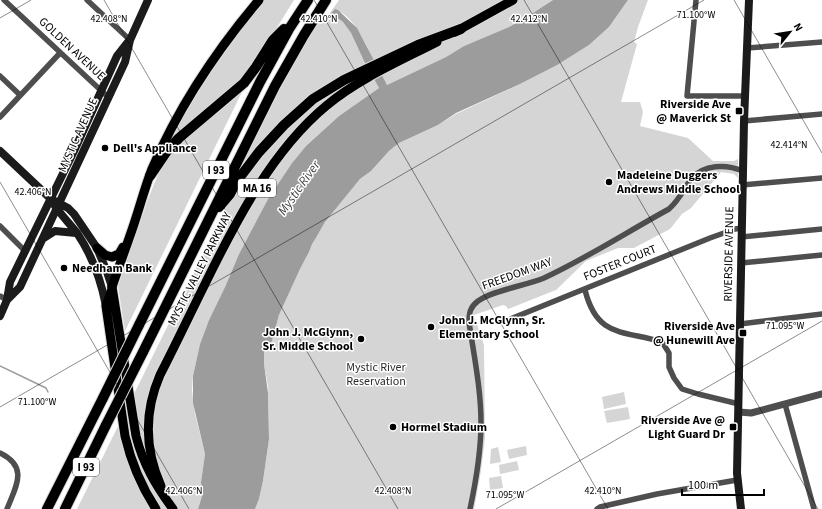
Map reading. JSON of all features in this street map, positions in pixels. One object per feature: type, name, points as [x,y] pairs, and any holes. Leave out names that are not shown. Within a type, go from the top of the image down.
[{"type":"highway","name":"I 93","points":[[47,509],[260,82],[297,16],[308,0]]},
{"type":"highway","name":"I 93","points":[[65,509],[284,69],[326,0]]},
{"type":"highway","points":[[150,176],[167,151],[179,138],[244,83],[273,40],[297,16]]},
{"type":"highway","points":[[210,217],[230,194],[237,181],[259,152],[284,124],[313,99],[344,80],[418,45],[461,28]]},
{"type":"main road","name":"MYSTIC AVENUE","points":[[4,298],[20,287],[125,62],[130,40],[148,0]]},
{"type":"main road","points":[[106,306],[150,176],[167,138],[219,52],[259,0]]},
{"type":"main road","name":"MYSTIC VALLEY PARKWAY","points":[[173,509],[158,479],[150,452],[148,422],[151,399],[160,375],[221,252],[244,209],[264,178],[285,150],[326,106],[359,84],[513,0]]},
{"type":"main road","name":"RIVERSIDE AVENUE","points":[[741,509],[737,480],[742,185],[749,0]]},
{"type":"main road","name":"MYSTIC AVENUE","points":[[0,316],[4,298],[10,282],[74,151],[117,56],[130,40]]},
{"type":"main road","points":[[0,151],[58,206],[86,248],[95,267],[102,286],[106,306],[127,446],[141,483],[156,509]]},
{"type":"main road","points":[[58,206],[68,208],[74,214],[97,248],[107,272],[112,287],[136,436],[149,474],[173,509]]},
{"type":"main road","points":[[97,248],[108,257],[116,256],[121,251],[133,226]]},
{"type":"main road","points":[[42,240],[47,235],[55,231],[76,233]]},
{"type":"street","name":"GOLDEN AVENUE","points":[[4,0],[60,54],[108,97]]},
{"type":"street","points":[[87,0],[130,40]]},
{"type":"street","points":[[696,0],[687,96],[745,96]]},
{"type":"street","points":[[746,48],[822,42]]},
{"type":"street","points":[[0,117],[60,54]]},
{"type":"street","points":[[0,76],[20,95]]},
{"type":"street","points":[[744,121],[822,114]]},
{"type":"street","name":"FREEDOM WAY","points":[[470,509],[478,463],[481,422],[479,387],[468,313],[472,307],[483,298],[530,283],[561,269],[669,209],[678,200],[692,178],[700,172],[709,168],[723,166],[733,167],[743,171]]},
{"type":"street","points":[[742,185],[822,178]]},
{"type":"street","points":[[0,226],[25,251]]},
{"type":"street","name":"FOSTER COURT","points":[[508,320],[710,238],[742,228]]},
{"type":"street","points":[[741,238],[822,229]]},
{"type":"street","points":[[741,263],[822,255]]},
{"type":"street","points":[[585,290],[591,308],[602,324],[612,330],[662,342],[669,353],[669,367],[674,378],[682,389],[751,413],[822,394]]},
{"type":"street","points":[[740,324],[822,314]]},
{"type":"street","points":[[785,404],[814,509]]},
{"type":"street","points":[[0,453],[11,459],[16,465],[19,475],[7,509]]},
{"type":"street","points":[[597,509],[600,507],[657,494],[737,480]]},
{"type":"green space","points":[[264,0],[294,0],[268,42],[240,96],[125,331],[118,286],[148,199],[165,161],[170,142],[186,112],[214,67]]},
{"type":"green space","points":[[339,0],[553,0],[509,27],[464,46],[446,57],[387,85],[365,42],[351,20],[343,13],[334,10],[331,13],[343,22],[351,33],[379,88],[339,116],[306,146],[292,163],[268,199],[239,254],[209,320],[200,344],[193,376],[192,390],[195,414],[205,454],[201,482],[202,496],[198,509],[77,509],[229,202],[231,187],[248,147],[310,30],[328,16]]},
{"type":"green space","name":"Mystic River Reservation","points":[[628,0],[648,0],[634,42],[637,44],[621,102],[640,102],[643,112],[640,126],[688,138],[713,161],[734,161],[738,159],[738,178],[734,174],[721,172],[691,208],[682,214],[670,229],[634,248],[618,248],[586,261],[556,290],[508,309],[503,305],[474,315],[484,345],[485,438],[474,509],[255,509],[263,481],[269,439],[268,387],[264,364],[264,352],[267,350],[272,341],[279,315],[312,243],[325,222],[360,179],[371,171],[389,151],[399,143],[520,84],[589,45],[609,27]]},
{"type":"green space","points":[[624,392],[626,404],[604,409],[602,397]]},
{"type":"green space","points":[[628,407],[630,419],[607,423],[604,411]]},
{"type":"green space","points":[[526,446],[527,455],[509,459],[507,450]]},
{"type":"green space","points":[[498,447],[501,462],[490,464],[491,449]]},
{"type":"green space","points":[[517,461],[519,470],[500,474],[499,465]]},
{"type":"green space","points":[[501,476],[503,488],[490,490],[489,478]]},
{"type":"water","name":"Mystic River","points":[[553,0],[628,0],[609,27],[589,45],[557,65],[520,84],[456,113],[438,125],[399,143],[389,151],[371,171],[360,179],[325,222],[312,244],[279,315],[272,341],[267,350],[264,352],[268,393],[269,439],[263,481],[255,509],[198,509],[202,496],[201,482],[205,454],[193,403],[193,376],[200,344],[209,320],[239,254],[268,199],[292,163],[306,146],[339,116],[379,88],[351,33],[343,22],[331,13],[335,9],[338,10],[357,28],[387,85],[446,57],[464,46],[509,27]]},
{"type":"waterway","points":[[0,366],[46,388],[48,392]]},
{"type":"place","name":"Riverside Ave @ Maverick St","points":[[739,111]]},
{"type":"place","name":"Dell's Appliance","points":[[105,148]]},
{"type":"place","name":"Madeleine Duggers Andrews Middle School","points":[[609,182]]},
{"type":"place","name":"Needham Bank","points":[[64,268]]},
{"type":"place","name":"John J. McGlynn, Sr. Elementary School","points":[[431,327]]},
{"type":"place","name":"Riverside Ave @ Hunewill Ave","points":[[743,333]]},
{"type":"place","name":"John J. McGlynn, Sr. Middle School","points":[[361,339]]},
{"type":"place","name":"Hormel Stadium","points":[[393,427]]},
{"type":"place","name":"Riverside Ave @ Light Guard Dr","points":[[733,427]]}]
